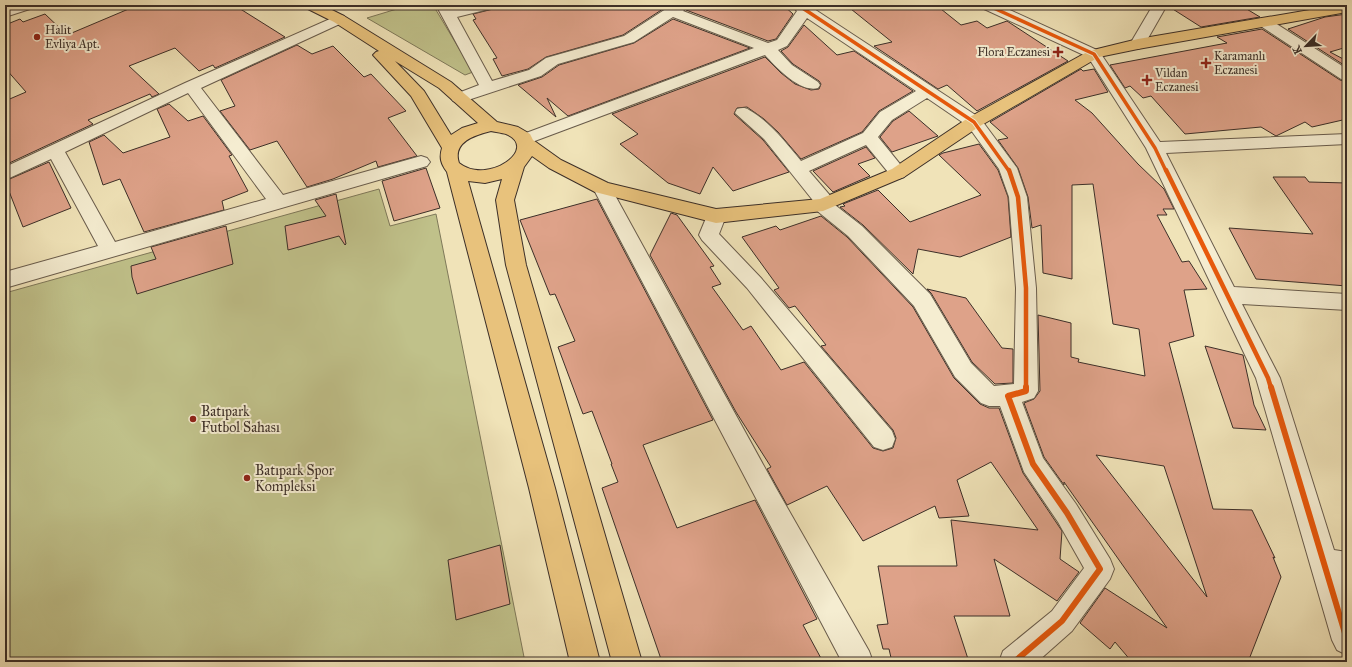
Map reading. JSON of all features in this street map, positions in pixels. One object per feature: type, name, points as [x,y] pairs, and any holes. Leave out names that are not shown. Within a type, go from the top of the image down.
[{"type":"main road","points":[[311,5],[339,19],[445,85],[491,126]]},
{"type":"main road","points":[[526,142],[527,152],[515,167],[491,176],[466,174],[456,170],[450,164],[448,156],[450,147],[457,139],[478,128],[491,126],[515,131],[526,142],[555,164],[602,188],[716,216],[825,205],[898,174],[974,122],[1094,54],[1138,44],[1347,8]]},
{"type":"main road","points":[[339,19],[375,50],[418,94],[450,147]]},
{"type":"main road","points":[[515,167],[505,200],[516,265],[627,662]]},
{"type":"main road","points":[[456,170],[542,488],[585,662]]},
{"type":"street","points":[[5,13],[28,5]]},
{"type":"street","points":[[488,5],[446,9],[488,87]]},
{"type":"street","points":[[987,5],[1094,54],[1155,148],[1268,378],[1335,564],[1347,640]]},
{"type":"street","points":[[1138,44],[1160,5]]},
{"type":"street","points":[[526,142],[782,43],[804,7],[974,122],[1008,168],[1018,197],[1026,288],[1026,391],[1008,396],[989,396],[963,370],[922,300],[855,230],[825,205],[770,135],[743,113]]},
{"type":"street","points":[[459,98],[488,87],[535,73],[552,62],[629,39],[678,8],[768,48],[786,68],[812,85]]},
{"type":"street","points":[[5,174],[191,86],[339,19]]},
{"type":"street","points":[[1264,22],[1347,76]]},
{"type":"street","points":[[191,86],[279,203]]},
{"type":"street","points":[[798,169],[869,137],[886,116],[928,91]]},
{"type":"street","points":[[869,137],[898,174]]},
{"type":"street","points":[[1155,148],[1347,139]]},
{"type":"street","points":[[55,150],[110,250]]},
{"type":"street","points":[[5,280],[421,162]]},
{"type":"street","points":[[602,188],[858,662]]},
{"type":"street","points":[[716,216],[709,235],[754,283],[799,340],[883,439]]},
{"type":"street","points":[[1228,295],[1347,302]]},
{"type":"street","points":[[1008,396],[1033,464],[1067,513],[1100,569],[1062,621],[1014,662]]},
{"type":"green space","points":[[410,5],[433,5],[473,72],[465,75],[367,18]]},
{"type":"green space","name":"Batıpark Spor Kompleksi","points":[[379,189],[390,226],[436,214],[525,662],[5,662],[5,293]]},
{"type":"building","points":[[138,5],[234,5],[285,37],[215,68],[213,65],[199,71],[175,48],[129,66],[159,94],[152,97],[150,94],[88,120],[93,124],[5,165],[5,101],[26,92],[5,68],[5,25],[20,19],[23,22],[45,14],[67,35]]},
{"type":"building","points":[[496,5],[669,5],[623,35],[546,57],[528,69],[502,76],[493,59],[497,58],[473,20],[476,19],[473,14],[493,9]]},
{"type":"building","points":[[690,5],[783,5],[793,14],[776,39],[768,41],[686,10]]},
{"type":"building","points":[[846,5],[936,5],[961,25],[977,21],[987,28],[1007,21],[1068,61],[977,111],[947,85],[938,89],[874,46],[892,42]]},
{"type":"building","points":[[1168,5],[1240,5],[1260,17],[1201,27]]},
{"type":"building","points":[[1347,14],[1347,47],[1330,52],[1347,61],[1347,67],[1288,29],[1325,17]]},
{"type":"building","points":[[673,19],[750,48],[568,116],[547,98],[556,117],[518,85],[542,77],[559,65],[634,43]]},
{"type":"building","points":[[804,25],[837,55],[854,51],[913,91],[879,111],[862,132],[801,159],[778,132],[764,119],[747,107],[737,108],[734,114],[763,140],[789,172],[733,191],[713,167],[700,194],[668,183],[620,144],[638,134],[612,114],[765,57],[795,84],[811,90],[819,89],[821,84],[819,81],[793,64],[781,51],[788,47]]},
{"type":"building","points":[[1262,29],[1340,80],[1347,82],[1347,119],[1312,127],[1305,122],[1276,136],[1261,127],[1185,134],[1151,96],[1143,98],[1130,86],[1125,88],[1110,65],[1227,43],[1217,37]]},
{"type":"building","points":[[297,45],[312,54],[333,46],[364,77],[371,74],[406,111],[388,118],[417,156],[378,167],[376,161],[333,179],[307,187],[277,141],[250,150],[220,111],[235,106],[221,80]]},
{"type":"building","points":[[1081,69],[1083,71],[1094,69],[1108,92],[1075,100],[1092,113],[1138,164],[1164,189],[1174,209],[1163,209],[1167,215],[1157,215],[1182,262],[1189,261],[1207,289],[1184,290],[1194,336],[1169,343],[1213,509],[1252,510],[1275,558],[1273,557],[1281,577],[1248,662],[1132,662],[1115,642],[1110,649],[1080,623],[1105,588],[1167,628],[1064,482],[1064,485],[1044,457],[1024,403],[1034,399],[1040,391],[1038,315],[1071,323],[1071,357],[1079,359],[1078,362],[1145,376],[1139,329],[1113,324],[1093,184],[1072,185],[1072,279],[1043,273],[1041,225],[1032,228],[1028,197],[1018,168],[998,140],[1008,138],[990,122]],"holes":[[[1096,455],[1164,466],[1207,597]]]},
{"type":"building","points":[[169,104],[188,121],[203,116],[232,155],[229,156],[248,191],[222,201],[224,210],[144,232],[120,179],[103,185],[89,142],[104,135],[123,153],[170,137],[157,109]]},
{"type":"building","points":[[909,111],[938,136],[892,152],[880,137],[893,121]]},
{"type":"building","points":[[979,144],[998,170],[1008,197],[1011,237],[960,257],[918,249],[913,274],[863,225],[840,207],[845,206],[843,204],[878,190],[910,222],[981,195],[939,155]]},
{"type":"building","points":[[866,147],[875,158],[858,164],[870,176],[833,192],[813,171]]},
{"type":"building","points":[[49,162],[71,208],[23,227],[5,181]]},
{"type":"building","points":[[426,168],[440,208],[394,221],[382,181]]},
{"type":"building","points":[[1273,177],[1305,177],[1309,182],[1347,183],[1347,286],[1256,279],[1229,228],[1313,234]]},
{"type":"building","points":[[336,194],[346,244],[345,245],[339,236],[288,250],[285,226],[326,216],[315,200]]},
{"type":"building","points":[[597,199],[713,420],[643,445],[677,528],[755,500],[817,619],[803,625],[823,662],[662,662],[602,488],[618,482],[592,411],[583,414],[558,347],[575,341],[555,294],[550,295],[520,220]]},
{"type":"building","points":[[671,213],[677,215],[714,266],[710,267],[721,284],[712,287],[743,330],[751,326],[781,370],[804,362],[873,448],[883,451],[893,448],[896,438],[893,430],[821,346],[826,345],[795,306],[789,308],[774,290],[779,288],[742,237],[776,226],[780,230],[821,216],[847,237],[913,307],[954,378],[980,404],[989,408],[999,408],[1023,473],[1062,531],[1060,559],[1079,572],[1057,601],[994,559],[1010,616],[954,616],[969,662],[892,662],[889,649],[883,649],[877,625],[888,624],[878,566],[957,566],[951,520],[1038,530],[991,462],[957,480],[969,516],[939,518],[935,506],[863,541],[827,486],[787,505],[767,469],[771,467],[736,412],[650,255]]},
{"type":"building","points":[[226,226],[233,264],[137,294],[132,277],[131,266],[156,259],[151,247]]},
{"type":"building","points":[[927,289],[966,298],[1002,348],[1013,349],[1013,383],[995,384],[972,362],[931,293]]},
{"type":"building","points":[[1205,346],[1243,355],[1254,405],[1266,430],[1233,428]]},
{"type":"building","points":[[500,545],[510,604],[456,620],[448,560]]},
{"type":"cycle path","points":[[798,5],[974,122],[1008,168],[1018,197],[1026,288],[1026,391],[1008,396],[1033,464],[1067,513],[1100,569],[1062,621],[1014,662]]},
{"type":"cycle path","points":[[987,5],[1094,54],[1155,148],[1268,378],[1347,640]]},
{"type":"place","name":"Halit Evliya Apt.","points":[[37,37]]},
{"type":"place","name":"Flora Eczanesi","points":[[1058,52]]},
{"type":"place","name":"Karamanlı Eczanesi","points":[[1206,63]]},
{"type":"place","name":"Vildan Eczanesi","points":[[1147,80]]},
{"type":"place","name":"Batıpark Futbol Sahası","points":[[193,419]]},
{"type":"place","name":"Batıpark Spor Kompleksi","points":[[247,478]]}]
